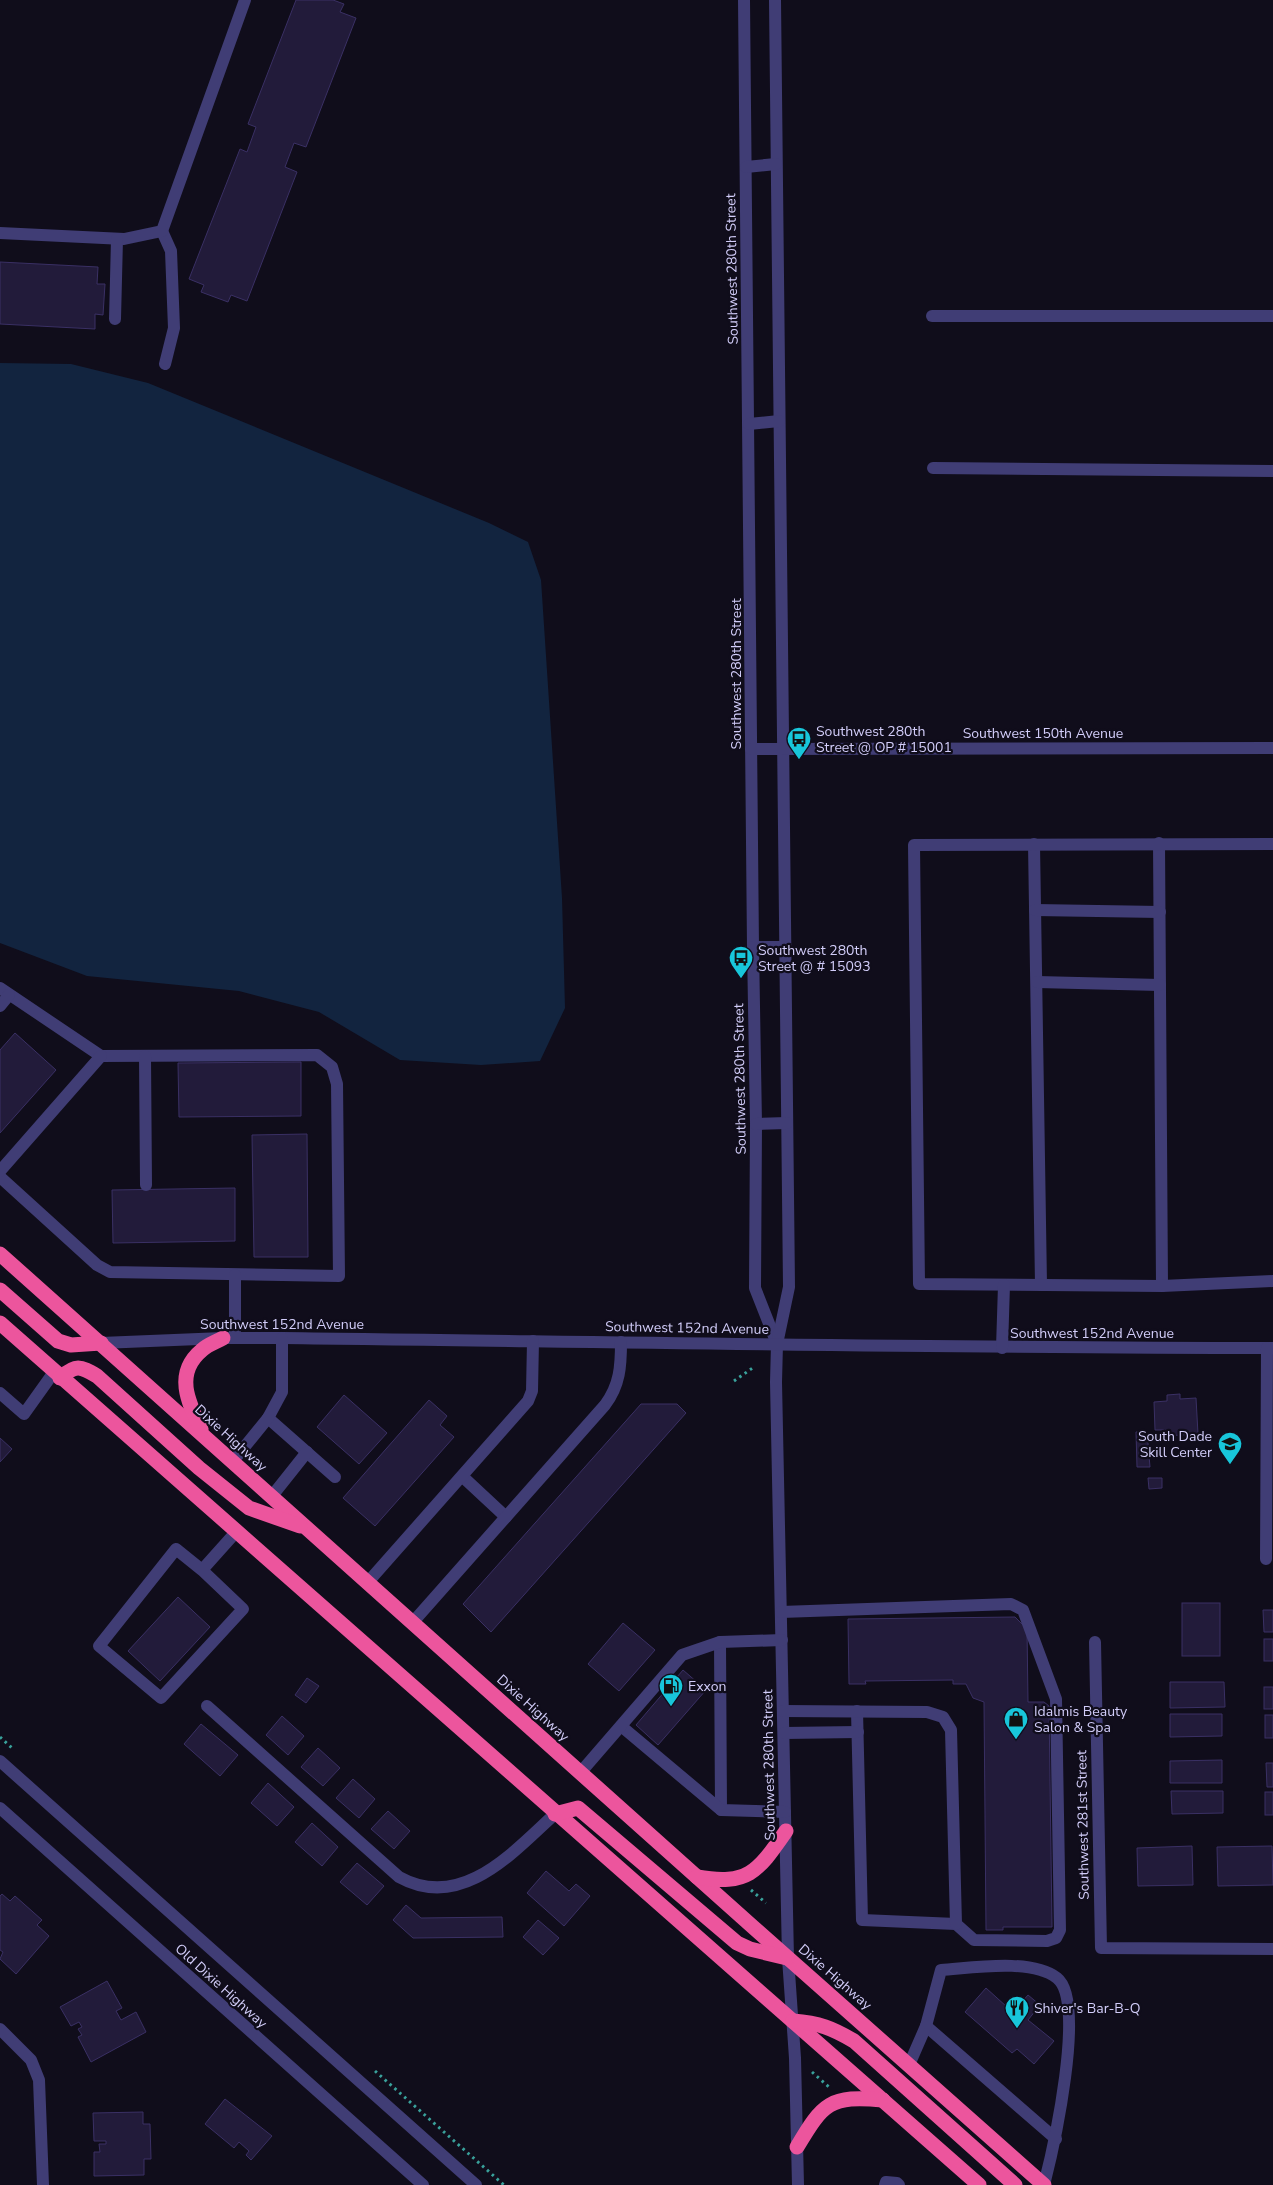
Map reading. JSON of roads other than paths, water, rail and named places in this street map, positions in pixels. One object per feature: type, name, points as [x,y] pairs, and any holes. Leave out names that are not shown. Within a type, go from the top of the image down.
[{"type":"highway","name":"Dixie Highway","points":[[0,1254],[1044,2185]]},
{"type":"highway","points":[[0,1290],[58,1341],[71,1345],[100,1343]]},
{"type":"highway","points":[[0,1323],[555,1814],[979,2185]]},
{"type":"highway","points":[[205,1437],[187,1399],[185,1390],[187,1372],[192,1360],[202,1349],[229,1338]]},
{"type":"highway","points":[[57,1375],[70,1369],[82,1367],[97,1376],[199,1468],[250,1508],[309,1529]]},
{"type":"highway","points":[[555,1814],[578,1808],[737,1943],[750,1949],[788,1958]]},
{"type":"highway","points":[[696,1876],[727,1880],[740,1878],[751,1873],[767,1858],[786,1831]]},
{"type":"highway","points":[[793,2021],[815,2023],[832,2028],[854,2041],[1015,2185]]},
{"type":"highway","points":[[797,2147],[821,2110],[832,2103],[860,2098],[883,2100]]},
{"type":"street","points":[[165,364],[174,328],[171,251],[162,231],[245,0]]},
{"type":"street","name":"Southwest 280th Street","points":[[744,0],[756,1124],[755,1288],[777,1344]]},
{"type":"street","name":"Southwest 280th Street","points":[[775,0],[789,1286],[777,1344],[788,1958],[793,2021],[798,2185]]},
{"type":"street","points":[[746,166],[776,164]]},
{"type":"street","points":[[0,233],[124,239],[162,231]]},
{"type":"street","points":[[115,319],[117,239]]},
{"type":"street","points":[[932,316],[1273,316]]},
{"type":"street","points":[[749,424],[779,421]]},
{"type":"street","points":[[932,468],[1273,471]]},
{"type":"street","name":"Southwest 150th Avenue","points":[[751,749],[1273,748]]},
{"type":"street","points":[[1159,843],[1162,1286]]},
{"type":"street","points":[[1034,844],[1041,1285]]},
{"type":"street","points":[[1273,844],[914,845],[919,1284],[1162,1286],[1273,1281]]},
{"type":"street","points":[[1036,910],[1160,912]]},
{"type":"street","points":[[753,947],[786,947]]},
{"type":"street","points":[[1037,982],[1160,985]]},
{"type":"street","points":[[0,1006],[5,991],[100,1056],[317,1055],[332,1067],[337,1084],[339,1276],[110,1272],[97,1265],[0,1177]]},
{"type":"street","points":[[0,1171],[100,1056]]},
{"type":"street","points":[[145,1056],[146,1185]]},
{"type":"street","points":[[756,1124],[787,1123]]},
{"type":"street","points":[[229,1338],[235,1275]]},
{"type":"street","points":[[1002,1348],[1004,1285]]},
{"type":"street","points":[[233,1461],[268,1418],[282,1392],[282,1338]]},
{"type":"street","name":"Southwest 152nd Avenue","points":[[100,1343],[282,1338],[1002,1348],[1270,1348]]},
{"type":"street","points":[[368,1582],[528,1402],[532,1391],[533,1341]]},
{"type":"street","points":[[413,1622],[612,1396],[620,1371],[621,1342]]},
{"type":"street","points":[[1266,1559],[1270,1348]]},
{"type":"street","points":[[0,1393],[24,1414],[57,1375]]},
{"type":"street","points":[[268,1418],[335,1477]]},
{"type":"street","points":[[272,1496],[307,1452]]},
{"type":"street","points":[[463,1477],[506,1517]]},
{"type":"street","points":[[202,1570],[236,1532]]},
{"type":"street","points":[[176,1550],[202,1570],[243,1609],[161,1698],[99,1646],[176,1550]]},
{"type":"street","points":[[781,1612],[1011,1604],[1023,1610],[1056,1699],[1060,1930],[1056,1938],[1052,1941],[974,1940],[956,1924],[862,1920],[857,1711]]},
{"type":"street","points":[[580,1773],[682,1655],[720,1642],[782,1640]]},
{"type":"street","points":[[720,1642],[721,1810]]},
{"type":"street","name":"Southwest 281st Street","points":[[1095,1642],[1101,1948],[1273,1949]]},
{"type":"street","points":[[207,1706],[400,1877],[410,1883],[436,1887],[465,1882],[479,1877],[512,1854],[555,1814]]},
{"type":"street","points":[[783,1711],[927,1712],[943,1718],[951,1730],[956,1924]]},
{"type":"street","points":[[621,1726],[721,1810],[785,1812]]},
{"type":"street","points":[[784,1733],[858,1732]]},
{"type":"street","points":[[0,1762],[476,2185]]},
{"type":"street","name":"Old Dixie Highway","points":[[0,1808],[423,2185]]},
{"type":"street","points":[[909,2065],[926,2026],[941,1970],[1007,1966],[1037,1969],[1058,1978],[1067,1995],[1070,2024],[1056,2139],[1044,2185]]},
{"type":"street","points":[[926,2026],[1056,2139]]},
{"type":"street","points":[[0,2029],[32,2060],[39,2080],[43,2185]]},
{"type":"street","points":[[884,2185],[886,2182],[899,2185]]},
{"type":"water","points":[[0,363],[71,364],[148,383],[489,523],[528,542],[541,580],[562,898],[565,1008],[540,1061],[481,1065],[400,1060],[319,1012],[239,991],[87,976],[0,943]]},
{"type":"place","name":"Southwest 280th Street @ OP # 15001","points":[[799,760]]},
{"type":"place","name":"Southwest 280th Street @ # 15093","points":[[741,979]]},
{"type":"place","name":"South Dade Skill Center","points":[[1230,1465]]},
{"type":"place","name":"Exxon","points":[[671,1707]]},
{"type":"place","name":"Idalmis Beauty Salon & Spa","points":[[1016,1740]]},
{"type":"place","name":"Shiver's Bar-B-Q","points":[[1017,2029]]}]
